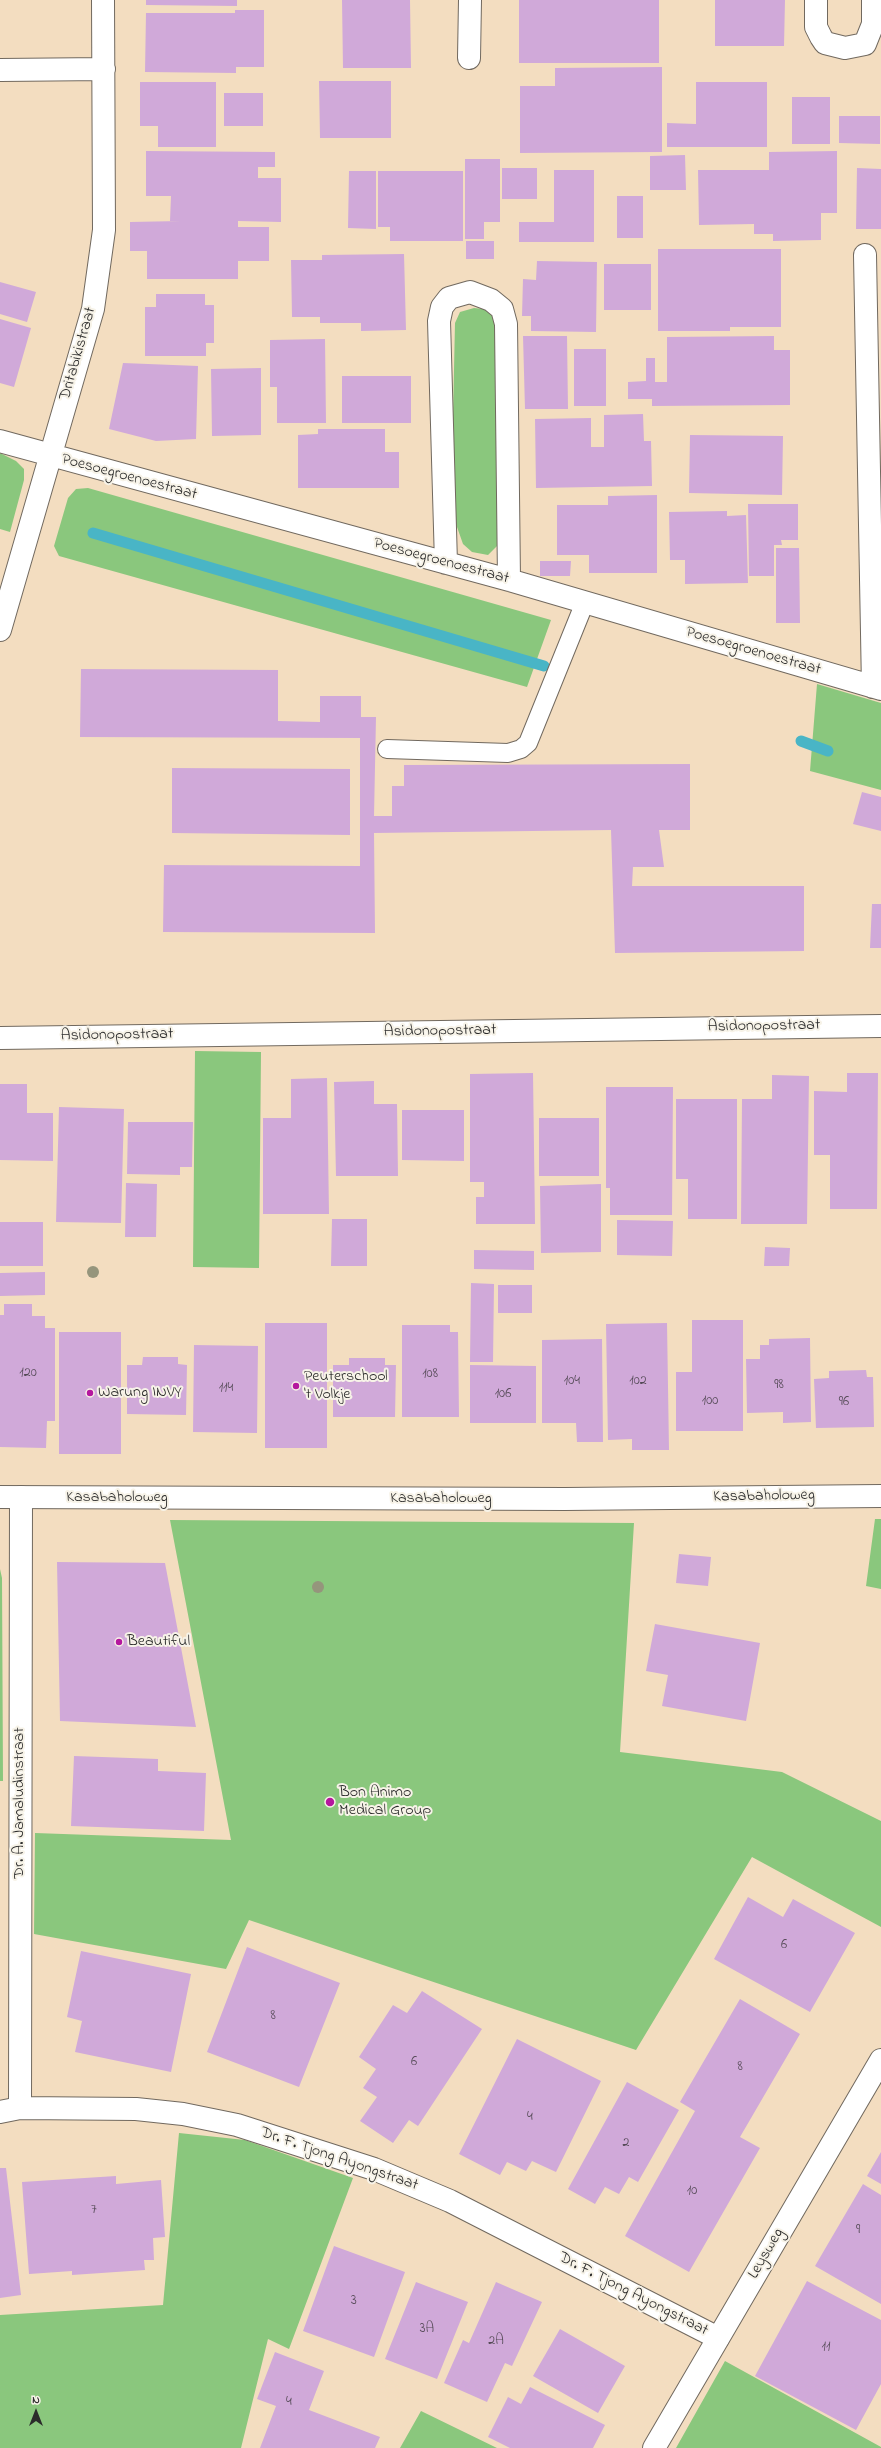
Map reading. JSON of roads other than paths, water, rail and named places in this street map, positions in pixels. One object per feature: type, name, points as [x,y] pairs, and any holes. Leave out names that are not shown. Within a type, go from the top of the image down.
[{"type":"street","name":"Dritabikistraat","points":[[0,630],[94,308],[104,230],[103,0]]},
{"type":"street","points":[[469,58],[470,0]]},
{"type":"street","points":[[816,0],[816,27],[821,37],[825,43],[845,48],[865,44],[873,24],[873,0]]},
{"type":"street","points":[[0,70],[104,69]]},
{"type":"street","points":[[865,255],[877,688]]},
{"type":"street","points":[[446,563],[439,321],[442,307],[449,298],[470,292],[491,300],[502,308],[506,324],[509,580]]},
{"type":"street","name":"Poesoegroenoestraat","points":[[0,442],[509,580],[877,688]]},
{"type":"street","name":"Asidonopostraat","points":[[0,1038],[881,1026]]},
{"type":"street","name":"Kasabaholoweg","points":[[10,1497],[565,1499],[881,1496]]},
{"type":"street","name":"Dr. A. Jamaludinstraat","points":[[10,1497],[10,2110]]},
{"type":"street","name":"Leysweg","points":[[654,2448],[881,2060]]},
{"type":"street","name":"Dr. F. Tjong Ayongstraat","points":[[10,2110],[129,2109],[183,2114],[237,2125],[374,2169],[450,2201],[718,2338]]},
{"type":"lane","points":[[386,749],[508,753],[521,749],[528,743],[585,602]]},
{"type":"waterway","points":[[93,533],[544,666]]},
{"type":"waterway","points":[[801,741],[828,751]]},
{"type":"place","name":"Peuterschool 't Volkje","points":[[296,1386]]},
{"type":"place","name":"Warung INVY","points":[[90,1393]]},
{"type":"place","name":"Beautiful","points":[[119,1642]]},
{"type":"place","name":"Bon Animo Medical Group","points":[[330,1802]]}]
